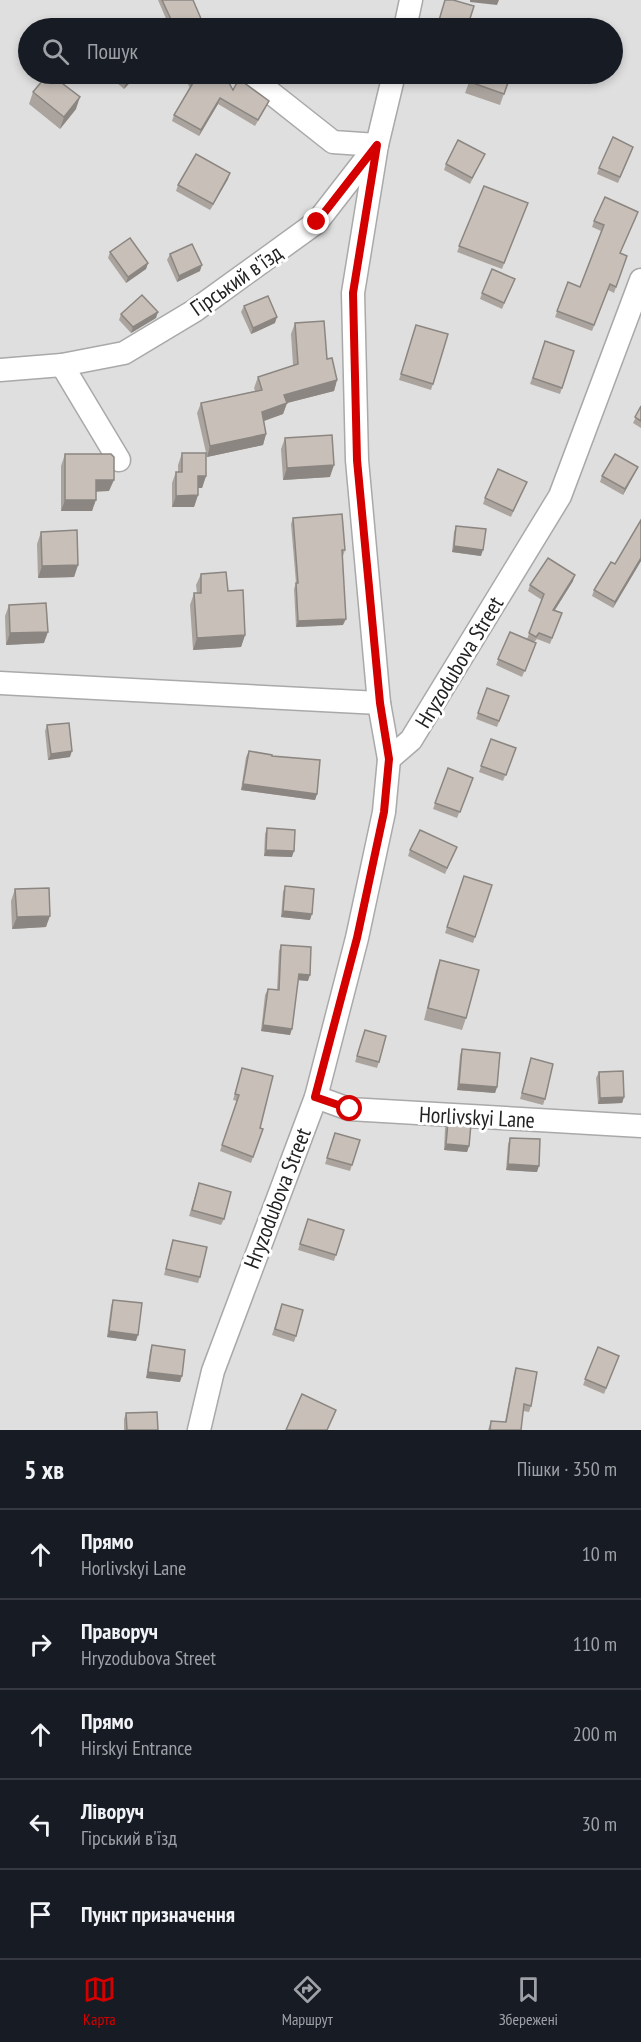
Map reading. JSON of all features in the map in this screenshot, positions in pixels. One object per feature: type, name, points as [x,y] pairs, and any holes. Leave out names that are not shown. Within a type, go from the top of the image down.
[{"type":"street","points":[[407,18],[411,0]]},
{"type":"street","points":[[260,84],[333,142],[377,145]]},
{"type":"street","points":[[389,759],[380,703],[357,460],[353,293],[377,145],[392,84]]},
{"type":"street","name":"Гірський в'їзд","points":[[0,370],[62,364],[124,353],[194,310],[317,222],[377,145]]},
{"type":"street","name":"Hryzodubova Street","points":[[199,1430],[213,1371],[315,1097],[359,927],[384,812],[389,759],[411,740],[560,496],[641,280]]},
{"type":"street","points":[[62,364],[119,460]]},
{"type":"street","points":[[0,684],[380,703]]},
{"type":"street","name":"Horlivskyi Lane","points":[[315,1097],[350,1109],[641,1126]]},
{"type":"shaded area","points":[[0,0],[641,0],[641,1430],[0,1430]]},
{"type":"building","points":[[162,0],[193,0],[201,18],[170,18]]},
{"type":"building","points":[[445,0],[474,6],[470,18],[440,18]]},
{"type":"building","points":[[40,84],[63,84],[80,97],[64,117],[33,92]]},
{"type":"building","points":[[192,84],[230,84],[233,90],[236,84],[246,84],[269,101],[258,120],[220,98],[201,130],[174,115]]},
{"type":"building","points":[[476,84],[508,84],[504,94]]},
{"type":"building","points":[[613,137],[633,147],[620,177],[599,168]]},
{"type":"building","points":[[458,140],[485,154],[472,178],[446,164]]},
{"type":"building","points":[[196,154],[230,173],[213,204],[178,185]]},
{"type":"building","points":[[484,186],[528,203],[504,263],[459,246]]},
{"type":"building","points":[[605,197],[638,212],[620,253],[627,256],[616,287],[610,284],[594,325],[557,311],[568,282],[580,287],[604,225],[594,221]]},
{"type":"building","points":[[130,238],[148,263],[128,277],[110,252]]},
{"type":"building","points":[[192,244],[202,265],[179,276],[170,254]]},
{"type":"building","points":[[492,269],[515,279],[504,303],[482,293]]},
{"type":"building","points":[[142,295],[158,312],[133,327],[121,314]]},
{"type":"building","points":[[268,296],[277,317],[253,328],[244,306]]},
{"type":"building","points":[[324,321],[327,359],[332,358],[337,380],[284,395],[287,403],[262,412],[266,434],[210,446],[201,403],[262,390],[258,377],[298,364],[295,323]]},
{"type":"building","points":[[416,325],[448,334],[433,384],[401,374]]},
{"type":"building","points":[[545,341],[574,351],[562,388],[533,378]]},
{"type":"building","points":[[641,406],[641,421],[635,417]]},
{"type":"building","points":[[332,435],[334,465],[287,468],[285,438]]},
{"type":"building","points":[[182,453],[206,453],[206,476],[198,476],[198,495],[176,496],[176,472],[182,472]]},
{"type":"building","points":[[65,454],[111,454],[114,457],[114,480],[96,480],[96,500],[65,500]]},
{"type":"building","points":[[615,454],[638,467],[625,489],[602,476]]},
{"type":"building","points":[[498,469],[527,482],[513,511],[485,498]]},
{"type":"building","points":[[342,514],[346,619],[298,621],[296,583],[298,583],[293,518]]},
{"type":"building","points":[[641,520],[641,558],[615,602],[594,590],[611,562],[615,564]]},
{"type":"building","points":[[456,526],[486,529],[483,550],[454,546]]},
{"type":"building","points":[[77,530],[78,565],[42,566],[41,532]]},
{"type":"building","points":[[548,558],[575,575],[553,610],[562,613],[552,638],[539,633],[536,637],[529,633],[544,594],[530,585]]},
{"type":"building","points":[[226,572],[228,591],[243,590],[245,635],[197,638],[194,593],[201,593],[201,574]]},
{"type":"building","points":[[46,603],[48,632],[10,633],[9,605]]},
{"type":"building","points":[[510,632],[536,643],[525,671],[498,659]]},
{"type":"building","points":[[487,688],[509,696],[499,721],[478,713]]},
{"type":"building","points":[[69,723],[72,751],[51,754],[47,725]]},
{"type":"building","points":[[491,739],[516,748],[506,775],[481,766]]},
{"type":"building","points":[[249,751],[272,756],[320,760],[317,794],[243,784]]},
{"type":"building","points":[[448,768],[473,778],[460,812],[435,803]]},
{"type":"building","points":[[267,828],[295,830],[294,851],[266,850]]},
{"type":"building","points":[[420,830],[457,847],[447,868],[410,850]]},
{"type":"building","points":[[464,876],[492,885],[475,937],[447,927]]},
{"type":"building","points":[[285,886],[314,889],[312,914],[283,911]]},
{"type":"building","points":[[49,888],[50,916],[17,917],[15,889]]},
{"type":"building","points":[[281,945],[311,947],[310,975],[299,974],[292,1029],[263,1025],[268,989],[279,990]]},
{"type":"building","points":[[440,960],[479,970],[466,1018],[428,1008]]},
{"type":"building","points":[[365,1030],[386,1036],[379,1062],[357,1056]]},
{"type":"building","points":[[462,1049],[500,1053],[497,1087],[459,1084]]},
{"type":"building","points":[[531,1058],[553,1064],[545,1099],[522,1093]]},
{"type":"building","points":[[242,1068],[273,1076],[260,1128],[263,1129],[253,1157],[222,1145],[239,1095],[235,1094]]},
{"type":"building","points":[[623,1071],[624,1097],[600,1098],[599,1072]]},
{"type":"building","points":[[448,1122],[471,1124],[469,1146],[446,1144]]},
{"type":"building","points":[[335,1133],[360,1140],[352,1165],[327,1158]]},
{"type":"building","points":[[510,1138],[540,1139],[539,1166],[508,1164]]},
{"type":"building","points":[[199,1183],[231,1192],[224,1219],[192,1210]]},
{"type":"building","points":[[308,1219],[344,1230],[336,1255],[300,1244]]},
{"type":"building","points":[[173,1240],[207,1247],[200,1277],[166,1269]]},
{"type":"building","points":[[113,1300],[142,1303],[138,1335],[109,1331]]},
{"type":"building","points":[[282,1304],[303,1310],[296,1336],[275,1329]]},
{"type":"building","points":[[152,1345],[185,1350],[182,1376],[148,1372]]},
{"type":"building","points":[[598,1347],[619,1356],[606,1388],[585,1379]]},
{"type":"building","points":[[516,1368],[537,1372],[531,1406],[524,1404],[521,1430],[490,1430],[491,1421],[506,1422]]},
{"type":"building","points":[[302,1394],[336,1410],[327,1430],[286,1430]]},
{"type":"building","points":[[157,1412],[158,1430],[127,1430],[126,1413]]},
{"type":"route","points":[[317,222],[377,145],[353,293],[357,460],[380,703],[389,759],[384,812],[357,938],[315,1097],[350,1109]]}]
